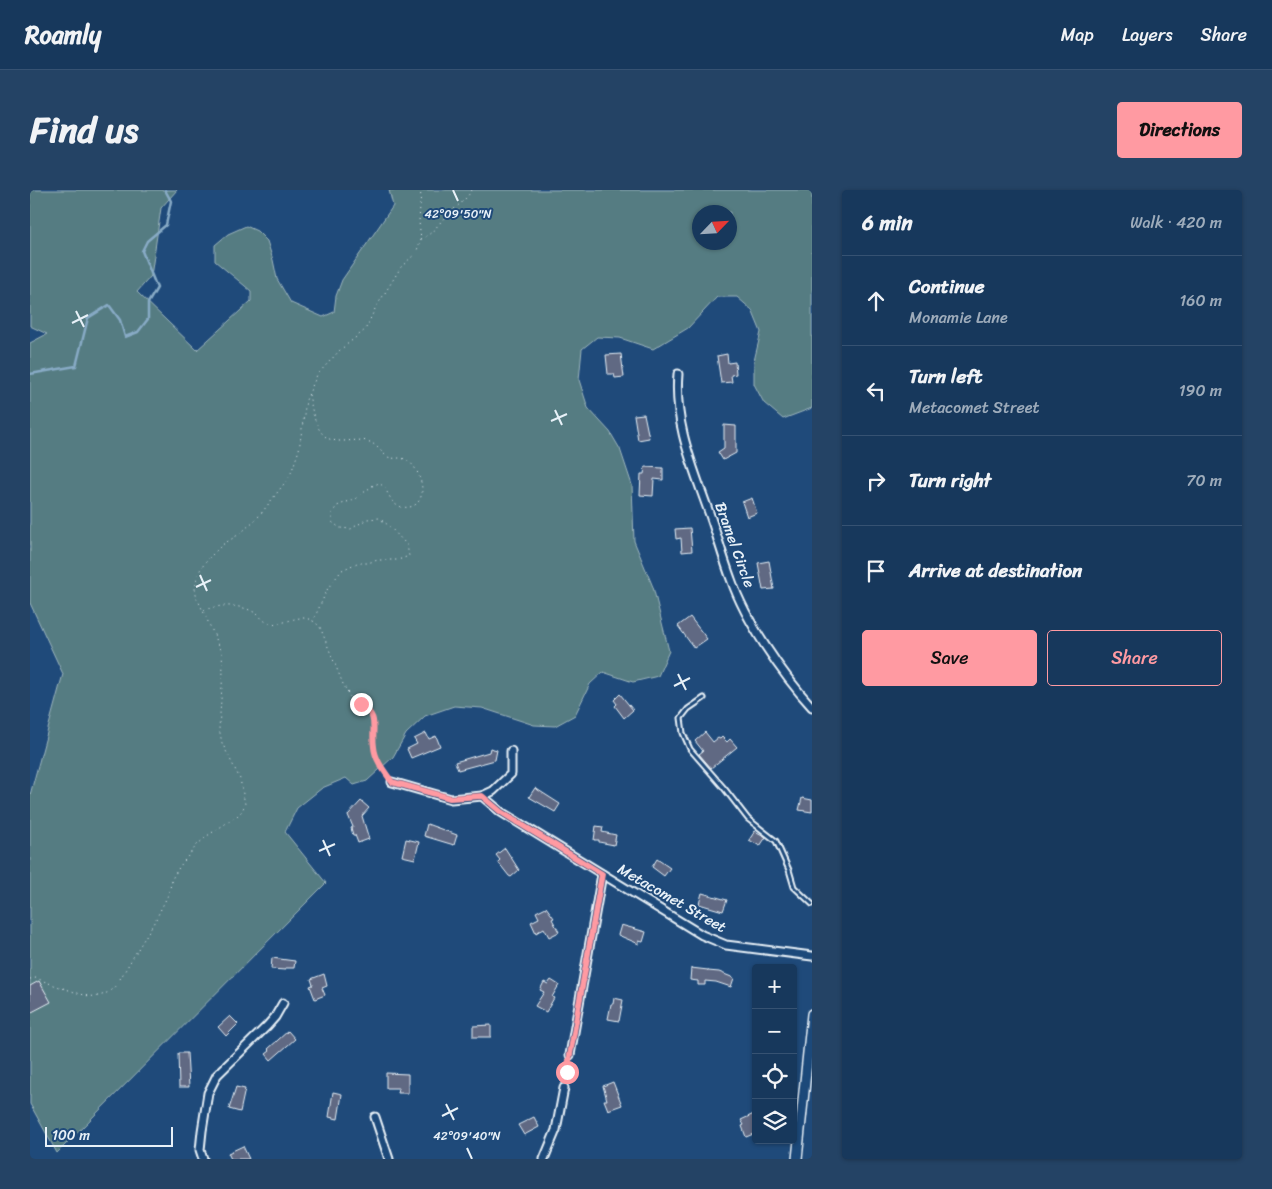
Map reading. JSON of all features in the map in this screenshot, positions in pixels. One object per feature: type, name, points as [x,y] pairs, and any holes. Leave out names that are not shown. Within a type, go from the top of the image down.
[{"type":"street","name":"Bramel Circle","points":[[678,374],[677,394],[682,434],[731,580],[748,617],[764,643],[797,690],[812,707]]},
{"type":"street","points":[[392,782],[450,798],[482,796],[493,791],[511,774],[512,751]]},
{"type":"street","name":"Metacomet Street","points":[[482,796],[501,812],[702,935],[726,945],[812,956]]},
{"type":"street","points":[[570,1055],[602,874]]},
{"type":"street","points":[[202,1159],[200,1150],[208,1092],[216,1075],[267,1026],[283,1003]]},
{"type":"street","points":[[797,1159],[810,1061],[812,1014]]},
{"type":"street","points":[[544,1159],[556,1130],[564,1088]]},
{"type":"street","points":[[375,1117],[389,1159]]},
{"type":"lane","points":[[704,698],[688,709],[681,718],[683,733],[690,749],[748,818],[776,841],[789,870],[794,888],[812,904]]},
{"type":"path","points":[[30,979],[36,978],[88,997],[102,996],[111,990],[117,984],[156,919],[168,895],[173,877],[180,866],[191,851],[207,836],[242,811],[244,804],[243,790],[234,766],[222,743],[219,728],[223,672],[222,652],[195,589],[196,581],[200,570],[207,560],[222,545],[241,533],[260,515],[290,476],[299,450],[304,409],[308,394],[317,375],[327,363],[365,330],[401,267],[416,253],[421,239],[419,222],[422,190]]},
{"type":"path","points":[[421,239],[432,233],[447,215],[463,202],[472,190]]},
{"type":"path","points":[[308,394],[316,420],[325,436],[339,441],[369,442],[379,447],[391,458],[404,459],[416,469],[422,482],[422,499],[411,506],[402,507],[394,504],[385,488],[379,483],[357,498],[340,504],[335,508],[331,518],[332,522],[340,528],[351,529],[372,518],[379,518],[407,545],[409,556],[398,560],[357,563],[342,570],[328,588],[314,621]]},
{"type":"path","points":[[204,610],[213,607],[235,607],[252,612],[264,621],[271,623],[301,618],[314,621],[320,627],[350,697],[372,714],[374,719],[374,747],[377,758],[392,782]]},
{"type":"path","points":[[564,1088],[570,1055]]},
{"type":"green space","points":[[30,190],[177,190],[161,208],[151,276],[137,292],[197,350],[251,301],[251,291],[215,261],[215,245],[228,234],[246,226],[257,231],[267,241],[277,279],[291,303],[323,317],[334,312],[336,296],[342,280],[393,206],[389,190],[812,190],[812,408],[783,419],[764,403],[754,384],[754,361],[761,332],[752,310],[737,297],[717,297],[688,328],[653,349],[620,338],[597,337],[582,349],[579,380],[588,408],[610,432],[620,449],[632,485],[634,541],[653,587],[669,651],[658,676],[633,682],[603,672],[590,684],[575,715],[555,726],[534,725],[482,708],[454,706],[425,716],[406,734],[393,757],[367,781],[354,785],[346,778],[322,788],[297,808],[285,832],[326,883],[57,1153],[30,1104],[30,795],[63,674],[30,603],[30,343],[47,334],[30,326]]},
{"type":"building","points":[[621,354],[624,377],[615,378],[614,374],[608,374],[606,355]]},
{"type":"building","points":[[727,354],[728,363],[735,362],[736,374],[731,375],[732,382],[721,383],[717,356]]},
{"type":"building","points":[[644,414],[649,438],[638,440],[634,415]]},
{"type":"building","points":[[724,425],[736,426],[736,453],[723,460],[718,452],[724,448]]},
{"type":"building","points":[[645,467],[663,468],[663,480],[654,479],[653,496],[640,495],[641,474],[644,474]]},
{"type":"building","points":[[752,498],[757,513],[747,517],[742,502]]},
{"type":"building","points":[[690,528],[692,551],[682,552],[681,538],[676,539],[675,529]]},
{"type":"building","points":[[769,561],[774,589],[763,590],[758,563]]},
{"type":"building","points":[[690,617],[707,639],[694,648],[678,626]]},
{"type":"building","points":[[620,694],[633,710],[624,718],[615,706],[617,704],[614,700]]},
{"type":"building","points":[[705,732],[713,742],[722,737],[727,742],[730,739],[737,747],[711,768],[699,754],[703,751],[695,741]]},
{"type":"building","points":[[426,733],[429,739],[436,736],[440,746],[411,758],[407,749],[417,744],[414,739]]},
{"type":"building","points":[[490,748],[497,750],[495,760],[458,770],[455,762],[489,752]]},
{"type":"building","points":[[535,788],[560,804],[555,812],[529,797]]},
{"type":"building","points":[[802,798],[812,800],[812,812],[799,810]]},
{"type":"building","points":[[361,801],[369,808],[362,816],[369,839],[358,843],[355,835],[353,835],[351,828],[353,827],[348,815]]},
{"type":"building","points":[[427,824],[457,835],[454,845],[424,836]]},
{"type":"building","points":[[596,826],[603,827],[602,832],[616,835],[614,845],[594,840]]},
{"type":"building","points":[[755,831],[766,837],[760,846],[749,840]]},
{"type":"building","points":[[406,839],[419,842],[415,859],[402,856]]},
{"type":"building","points":[[505,848],[519,870],[511,877],[498,862],[500,860],[496,855]]},
{"type":"building","points":[[657,859],[670,868],[664,876],[652,867]]},
{"type":"building","points":[[702,893],[727,900],[723,911],[699,904]]},
{"type":"building","points":[[546,907],[554,918],[552,919],[559,932],[549,937],[544,928],[536,933],[531,922],[539,918],[536,912]]},
{"type":"building","points":[[621,925],[646,932],[643,942],[639,941],[639,944],[618,935]]},
{"type":"building","points":[[272,958],[295,961],[294,968],[285,968],[285,970],[271,969]]},
{"type":"building","points":[[691,968],[719,972],[734,978],[731,987],[705,981],[705,985],[698,985],[698,981],[690,980]]},
{"type":"building","points":[[324,974],[327,986],[322,988],[325,995],[315,999],[310,986],[313,985],[311,979]]},
{"type":"building","points":[[551,980],[559,985],[546,1012],[535,1006],[544,992],[540,990],[544,982],[548,984]]},
{"type":"building","points":[[39,981],[51,1002],[30,1013],[30,986]]},
{"type":"building","points":[[614,998],[623,1000],[619,1021],[608,1019]]},
{"type":"building","points":[[230,1016],[238,1024],[226,1036],[218,1027]]},
{"type":"building","points":[[491,1025],[491,1037],[473,1037],[473,1026]]},
{"type":"building","points":[[288,1031],[295,1039],[271,1060],[266,1054],[270,1051],[268,1049]]},
{"type":"building","points":[[178,1053],[187,1053],[189,1087],[179,1087]]},
{"type":"building","points":[[386,1073],[408,1074],[408,1093],[397,1093],[398,1088],[386,1088]]},
{"type":"building","points":[[613,1082],[622,1105],[608,1110],[604,1100],[607,1100],[603,1086]]},
{"type":"building","points":[[236,1087],[245,1089],[240,1112],[229,1109]]},
{"type":"building","points":[[333,1092],[342,1094],[338,1119],[329,1117]]},
{"type":"building","points":[[752,1115],[752,1135],[746,1137],[741,1120]]},
{"type":"building","points":[[534,1117],[539,1127],[524,1135],[518,1125]]},
{"type":"building","points":[[243,1146],[249,1159],[231,1159],[228,1153]]},
{"type":"waterway","points":[[30,374],[76,366],[88,318],[109,305],[120,320],[125,337],[138,332],[148,319],[148,303],[157,288],[142,251],[147,241],[166,225],[171,201],[165,190]]},
{"type":"route","points":[[361,704],[372,714],[374,719],[374,747],[377,758],[392,782],[407,788],[450,798],[482,796],[501,812],[602,874],[567,1072]]}]
